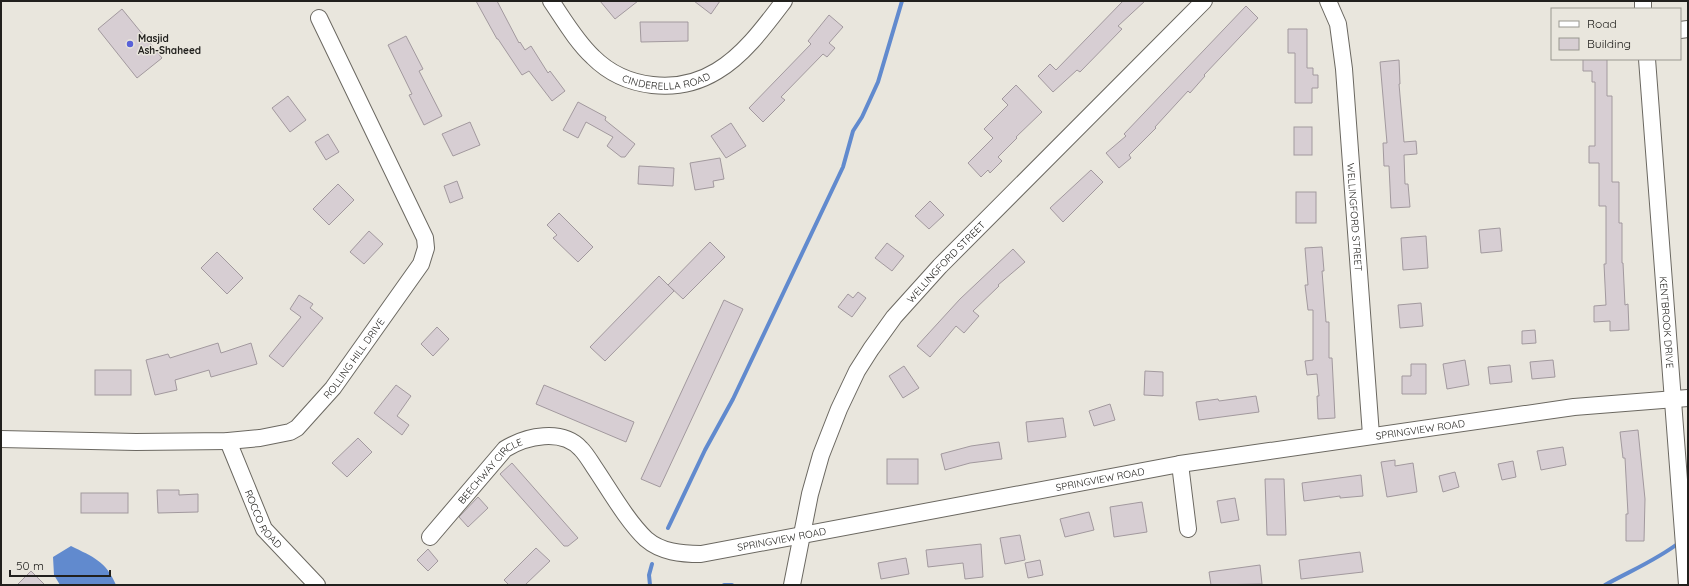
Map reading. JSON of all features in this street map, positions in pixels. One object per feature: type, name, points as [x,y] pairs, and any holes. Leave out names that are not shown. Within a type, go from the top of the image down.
[{"type":"street","name":"CINDERELLA ROAD","points":[[551,1],[587,51],[610,71],[623,78],[642,84],[673,86],[689,83],[708,76],[730,61],[768,22],[784,1]]},
{"type":"street","name":"WELLINGFORD STREET","points":[[792,585],[810,494],[821,455],[839,409],[867,354],[894,317],[940,266],[1204,1]]},
{"type":"street","name":"WELLINGFORD STREET","points":[[1328,1],[1338,24],[1344,69],[1371,435]]},
{"type":"street","name":"ROLLING HILL DRIVE","points":[[1,439],[128,442],[228,441],[283,434],[297,428],[336,383],[422,264],[426,248],[425,238],[319,18]]},
{"type":"street","name":"KENTBROOK DRIVE","points":[[1647,60],[1680,399],[1682,528],[1687,585]]},
{"type":"street","name":"SPRINGVIEW ROAD","points":[[566,439],[581,449],[633,524],[646,539],[660,547],[685,554],[701,554],[1180,464],[1371,435],[1574,407],[1680,399]]},
{"type":"street","name":"BEECHWAY CIRCLE","points":[[430,537],[505,449],[514,444],[540,436],[566,439]]},
{"type":"street","name":"ROCCO ROAD","points":[[228,441],[264,529],[317,585]]},
{"type":"street","points":[[1180,464],[1188,529]]},
{"type":"water","points":[[71,546],[92,557],[103,565],[108,570],[116,585],[60,585],[54,575],[53,557]]},
{"type":"building","points":[[476,1],[497,1],[519,43],[520,42],[525,50],[531,46],[548,73],[550,71],[565,91],[552,101],[529,71],[522,75],[497,39]]},
{"type":"building","points":[[600,1],[638,1],[615,19]]},
{"type":"building","points":[[694,1],[720,1],[711,14]]},
{"type":"building","points":[[1123,1],[1145,1],[1118,26],[1122,29],[1080,72],[1077,70],[1053,92],[1038,76],[1050,64],[1056,70]]},
{"type":"building","points":[[1246,6],[1258,18],[1204,75],[1205,76],[1190,93],[1188,91],[1155,127],[1156,128],[1129,155],[1131,158],[1119,168],[1106,153],[1126,136],[1124,134]]},
{"type":"building","name":"Masjid Ash-Shaheed","points":[[122,9],[162,58],[137,78],[98,29]]},
{"type":"building","points":[[829,15],[843,27],[829,43],[835,48],[827,57],[823,54],[781,97],[785,100],[763,122],[749,108],[811,44],[808,41]]},
{"type":"building","points":[[640,22],[688,22],[688,41],[641,42]]},
{"type":"building","points":[[1288,29],[1307,29],[1307,68],[1313,68],[1313,75],[1318,75],[1318,88],[1312,88],[1312,103],[1295,103],[1295,53],[1288,53]]},
{"type":"building","points":[[406,36],[423,69],[419,71],[442,116],[424,125],[409,95],[412,94],[388,45]]},
{"type":"building","points":[[1399,60],[1399,84],[1404,142],[1416,141],[1417,154],[1404,155],[1405,184],[1408,184],[1410,207],[1391,208],[1389,166],[1384,166],[1383,143],[1387,143],[1380,62]]},
{"type":"building","points":[[1583,60],[1607,60],[1607,96],[1612,96],[1612,182],[1619,182],[1619,223],[1622,223],[1622,263],[1625,305],[1628,304],[1629,330],[1610,331],[1610,321],[1594,322],[1594,306],[1606,305],[1604,264],[1606,264],[1606,206],[1599,206],[1599,163],[1589,163],[1589,146],[1595,146],[1595,82],[1592,82],[1592,71],[1583,71]]},
{"type":"building","points":[[1016,85],[1042,112],[998,157],[1002,161],[990,173],[988,170],[981,177],[968,163],[993,138],[984,129],[1008,105],[1002,99]]},
{"type":"building","points":[[288,96],[306,120],[290,132],[272,108]]},
{"type":"building","points":[[578,102],[606,117],[605,120],[635,144],[625,157],[621,157],[607,146],[613,137],[586,122],[578,138],[563,130]]},
{"type":"building","points":[[470,122],[480,145],[453,156],[442,134]]},
{"type":"building","points":[[731,123],[746,146],[726,158],[711,136]]},
{"type":"building","points":[[1294,127],[1312,127],[1312,155],[1294,155]]},
{"type":"building","points":[[328,134],[339,152],[326,160],[315,142]]},
{"type":"building","points":[[720,158],[724,179],[713,181],[714,187],[695,190],[690,163]]},
{"type":"building","points":[[639,166],[674,168],[673,186],[638,184]]},
{"type":"building","points":[[1091,170],[1103,182],[1063,222],[1050,208]]},
{"type":"building","points":[[457,181],[463,198],[450,203],[444,186]]},
{"type":"building","points":[[338,184],[354,200],[329,225],[313,209]]},
{"type":"building","points":[[1296,192],[1316,192],[1316,223],[1296,223]]},
{"type":"building","points":[[930,201],[944,215],[929,229],[915,216]]},
{"type":"building","points":[[559,213],[593,247],[578,262],[553,238],[557,235],[547,225]]},
{"type":"building","points":[[1500,228],[1502,251],[1481,253],[1479,230]]},
{"type":"building","points":[[369,231],[383,244],[364,264],[350,252]]},
{"type":"building","points":[[1426,236],[1428,268],[1403,270],[1401,238]]},
{"type":"building","points":[[710,242],[725,257],[683,299],[668,285]]},
{"type":"building","points":[[887,243],[904,256],[892,271],[875,258]]},
{"type":"building","points":[[1322,247],[1324,271],[1322,271],[1326,322],[1329,322],[1329,358],[1332,358],[1335,418],[1318,419],[1317,396],[1319,396],[1317,374],[1307,375],[1305,361],[1313,360],[1313,310],[1308,310],[1305,285],[1308,285],[1305,248]]},
{"type":"building","points":[[1013,249],[1025,262],[998,285],[999,286],[973,311],[979,316],[964,333],[956,326],[930,357],[917,346],[960,299]]},
{"type":"building","points":[[217,252],[243,278],[227,294],[201,268]]},
{"type":"building","points":[[659,276],[674,291],[605,361],[590,347]]},
{"type":"building","points":[[858,292],[866,298],[852,317],[838,307],[848,294],[853,298]]},
{"type":"building","points":[[299,295],[313,304],[310,308],[323,318],[283,367],[269,356],[301,317],[290,309]]},
{"type":"building","points":[[724,300],[743,309],[660,487],[641,479]]},
{"type":"building","points":[[1421,303],[1423,326],[1400,328],[1398,305]]},
{"type":"building","points":[[437,327],[449,339],[433,356],[421,344]]},
{"type":"building","points":[[1535,330],[1536,343],[1522,344],[1522,331]]},
{"type":"building","points":[[218,343],[221,353],[251,343],[257,364],[211,377],[209,370],[175,380],[177,390],[155,395],[146,360],[168,354],[170,358]]},
{"type":"building","points":[[1465,360],[1469,385],[1447,389],[1443,364]]},
{"type":"building","points":[[1553,360],[1555,377],[1532,379],[1530,362]]},
{"type":"building","points":[[1411,364],[1426,364],[1426,394],[1402,394],[1402,376],[1411,376]]},
{"type":"building","points":[[1510,365],[1512,382],[1490,384],[1488,367]]},
{"type":"building","points":[[904,366],[919,388],[903,398],[889,376]]},
{"type":"building","points":[[95,370],[131,370],[131,395],[95,395]]},
{"type":"building","points":[[1145,371],[1163,372],[1163,396],[1144,395]]},
{"type":"building","points":[[396,385],[411,396],[397,416],[409,425],[402,435],[374,413]]},
{"type":"building","points":[[544,385],[634,422],[626,442],[536,404]]},
{"type":"building","points":[[1256,396],[1259,412],[1199,420],[1196,402],[1218,399],[1219,401]]},
{"type":"building","points":[[1110,404],[1115,420],[1094,426],[1089,411]]},
{"type":"building","points":[[1063,418],[1066,437],[1028,442],[1026,422]]},
{"type":"building","points":[[1638,430],[1645,499],[1644,541],[1626,541],[1626,514],[1628,514],[1625,458],[1623,458],[1620,432]]},
{"type":"building","points":[[358,438],[372,452],[347,477],[332,463]]},
{"type":"building","points":[[999,442],[1002,459],[970,463],[945,470],[941,454],[971,446]]},
{"type":"building","points":[[1563,447],[1566,465],[1541,470],[1537,451]]},
{"type":"building","points":[[887,459],[918,459],[918,484],[887,484]]},
{"type":"building","points":[[1395,460],[1395,466],[1413,463],[1417,492],[1387,497],[1381,462]]},
{"type":"building","points":[[1513,461],[1516,477],[1502,480],[1498,464]]},
{"type":"building","points":[[512,463],[578,538],[568,546],[564,546],[500,474]]},
{"type":"building","points":[[1455,472],[1459,487],[1443,492],[1439,476]]},
{"type":"building","points":[[1361,475],[1363,496],[1340,498],[1340,496],[1304,501],[1302,483]]},
{"type":"building","points":[[1265,479],[1284,479],[1286,535],[1267,535]]},
{"type":"building","points":[[157,490],[179,490],[179,495],[198,494],[198,512],[158,513]]},
{"type":"building","points":[[81,493],[128,493],[128,513],[81,513]]},
{"type":"building","points":[[478,497],[488,508],[468,527],[459,517]]},
{"type":"building","points":[[1235,498],[1239,520],[1221,523],[1217,501]]},
{"type":"building","points":[[1142,502],[1147,532],[1114,537],[1110,507]]},
{"type":"building","points":[[1089,512],[1094,530],[1065,537],[1060,519]]},
{"type":"building","points":[[1020,535],[1025,560],[1005,564],[1000,538]]},
{"type":"building","points":[[981,544],[983,577],[965,579],[963,563],[928,567],[926,550]]},
{"type":"building","points":[[536,548],[550,561],[525,585],[509,585],[504,580]]},
{"type":"building","points":[[428,549],[438,561],[428,571],[417,560]]},
{"type":"building","points":[[1360,552],[1363,572],[1301,579],[1299,560]]},
{"type":"building","points":[[906,558],[909,574],[881,579],[878,563]]},
{"type":"building","points":[[1040,560],[1043,575],[1028,578],[1025,563]]},
{"type":"building","points":[[1260,565],[1262,584],[1211,585],[1209,572]]},
{"type":"building","points":[[31,571],[45,585],[17,585]]},
{"type":"waterway","points":[[668,528],[705,450],[733,399],[843,167],[853,131],[862,117],[878,82],[902,1]]},
{"type":"waterway","points":[[1605,585],[1653,560],[1680,542]]},
{"type":"waterway","points":[[650,585],[649,575],[652,564]]},
{"type":"waterway","points":[[724,585],[732,585]]},
{"type":"place","name":"Masjid Ash-Shaheed","points":[[130,44]]}]
